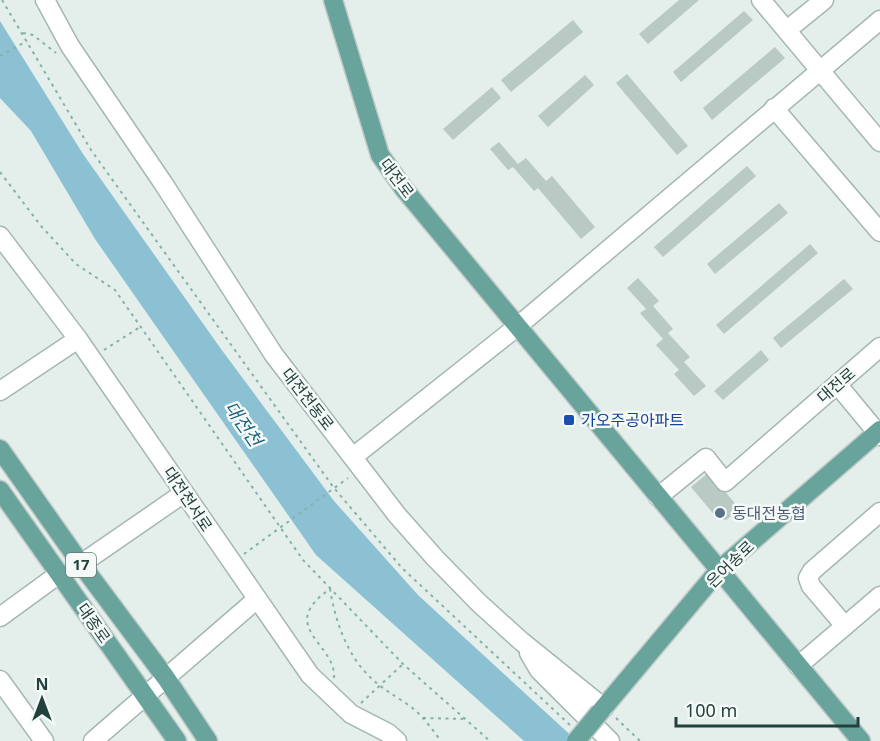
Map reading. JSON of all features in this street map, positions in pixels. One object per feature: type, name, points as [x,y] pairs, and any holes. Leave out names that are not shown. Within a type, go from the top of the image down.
[{"type":"main road","name":"대전로","points":[[333,0],[380,155],[405,189],[861,741]]},
{"type":"main road","name":"은어송로","points":[[573,733],[602,710],[719,570],[879,433]]},
{"type":"main road","name":"대종로","points":[[0,449],[81,564],[166,678],[208,741]]},
{"type":"main road","name":"대종로","points":[[0,490],[177,741]]},
{"type":"street","name":"대전천동로","points":[[45,0],[70,46],[163,183],[274,355],[354,465],[435,558],[479,603],[602,710]]},
{"type":"street","points":[[761,0],[880,142]]},
{"type":"street","points":[[788,30],[824,0]]},
{"type":"street","points":[[354,465],[880,20]]},
{"type":"street","points":[[774,108],[878,225]]},
{"type":"street","name":"대전천서로","points":[[0,236],[78,339],[310,675],[351,714],[393,737],[407,741]]},
{"type":"street","points":[[0,391],[78,339]]},
{"type":"street","name":"대전로","points":[[658,497],[706,458],[725,482],[880,347]]},
{"type":"street","points":[[837,384],[879,433]]},
{"type":"street","points":[[81,564],[184,494]]},
{"type":"street","points":[[845,626],[811,586],[808,578],[812,571],[880,513]]},
{"type":"street","points":[[0,617],[59,574]]},
{"type":"street","points":[[798,666],[880,596]]},
{"type":"street","points":[[93,741],[257,599]]},
{"type":"street","points":[[521,641],[539,670],[610,741]]},
{"type":"street","points":[[0,680],[44,741]]},
{"type":"path","points":[[2,0],[91,150],[334,488],[402,568],[573,733]]},
{"type":"path","points":[[0,56],[27,41]]},
{"type":"path","points":[[0,172],[41,226],[76,264],[115,290],[303,560],[403,664],[490,741]]},
{"type":"path","points":[[91,358],[140,327]]},
{"type":"path","points":[[232,563],[334,488],[354,465]]},
{"type":"path","points":[[330,589],[339,628],[365,672],[392,696],[408,704],[423,718],[441,741]]},
{"type":"path","points":[[327,691],[334,679],[333,667],[310,630],[307,618],[313,604],[330,589]]},
{"type":"path","points":[[369,694],[403,664]]},
{"type":"path","points":[[602,710],[640,741]]},
{"type":"path","points":[[423,718],[467,719]]},
{"type":"water","name":"대전천","points":[[0,21],[83,154],[221,349],[334,501],[418,595],[577,741],[524,741],[316,555],[95,239],[31,131],[0,98]]},
{"type":"building","points":[[679,0],[699,0],[648,44],[639,34]]},
{"type":"building","points":[[744,11],[753,20],[681,82],[673,72]]},
{"type":"building","points":[[573,20],[583,32],[511,92],[501,80]]},
{"type":"building","points":[[775,47],[785,58],[712,120],[703,108]]},
{"type":"building","points":[[627,74],[688,146],[677,155],[616,83]]},
{"type":"building","points":[[585,75],[594,85],[548,127],[538,116]]},
{"type":"building","points":[[492,87],[501,98],[453,140],[443,129]]},
{"type":"building","points":[[499,142],[518,164],[526,158],[546,181],[552,176],[595,227],[581,239],[538,188],[534,191],[513,167],[508,170],[490,149]]},
{"type":"building","points":[[747,166],[756,176],[663,257],[654,247]]},
{"type":"building","points":[[779,203],[788,213],[715,274],[707,264]]},
{"type":"building","points":[[810,244],[818,253],[724,334],[716,325]]},
{"type":"building","points":[[638,278],[659,301],[653,306],[673,329],[668,333],[690,357],[684,362],[706,386],[694,396],[674,374],[679,370],[656,345],[663,339],[640,313],[646,309],[627,288]]},
{"type":"building","points":[[844,279],[853,289],[781,348],[773,338]]},
{"type":"building","points":[[761,350],[769,360],[723,400],[714,391]]},
{"type":"building","points":[[709,472],[742,512],[738,515],[735,513],[726,520],[717,518],[691,487]]},
{"type":"place","name":"가오주공아파트","points":[[569,420]]},
{"type":"place","name":"동대전농협","points":[[720,513]]}]
